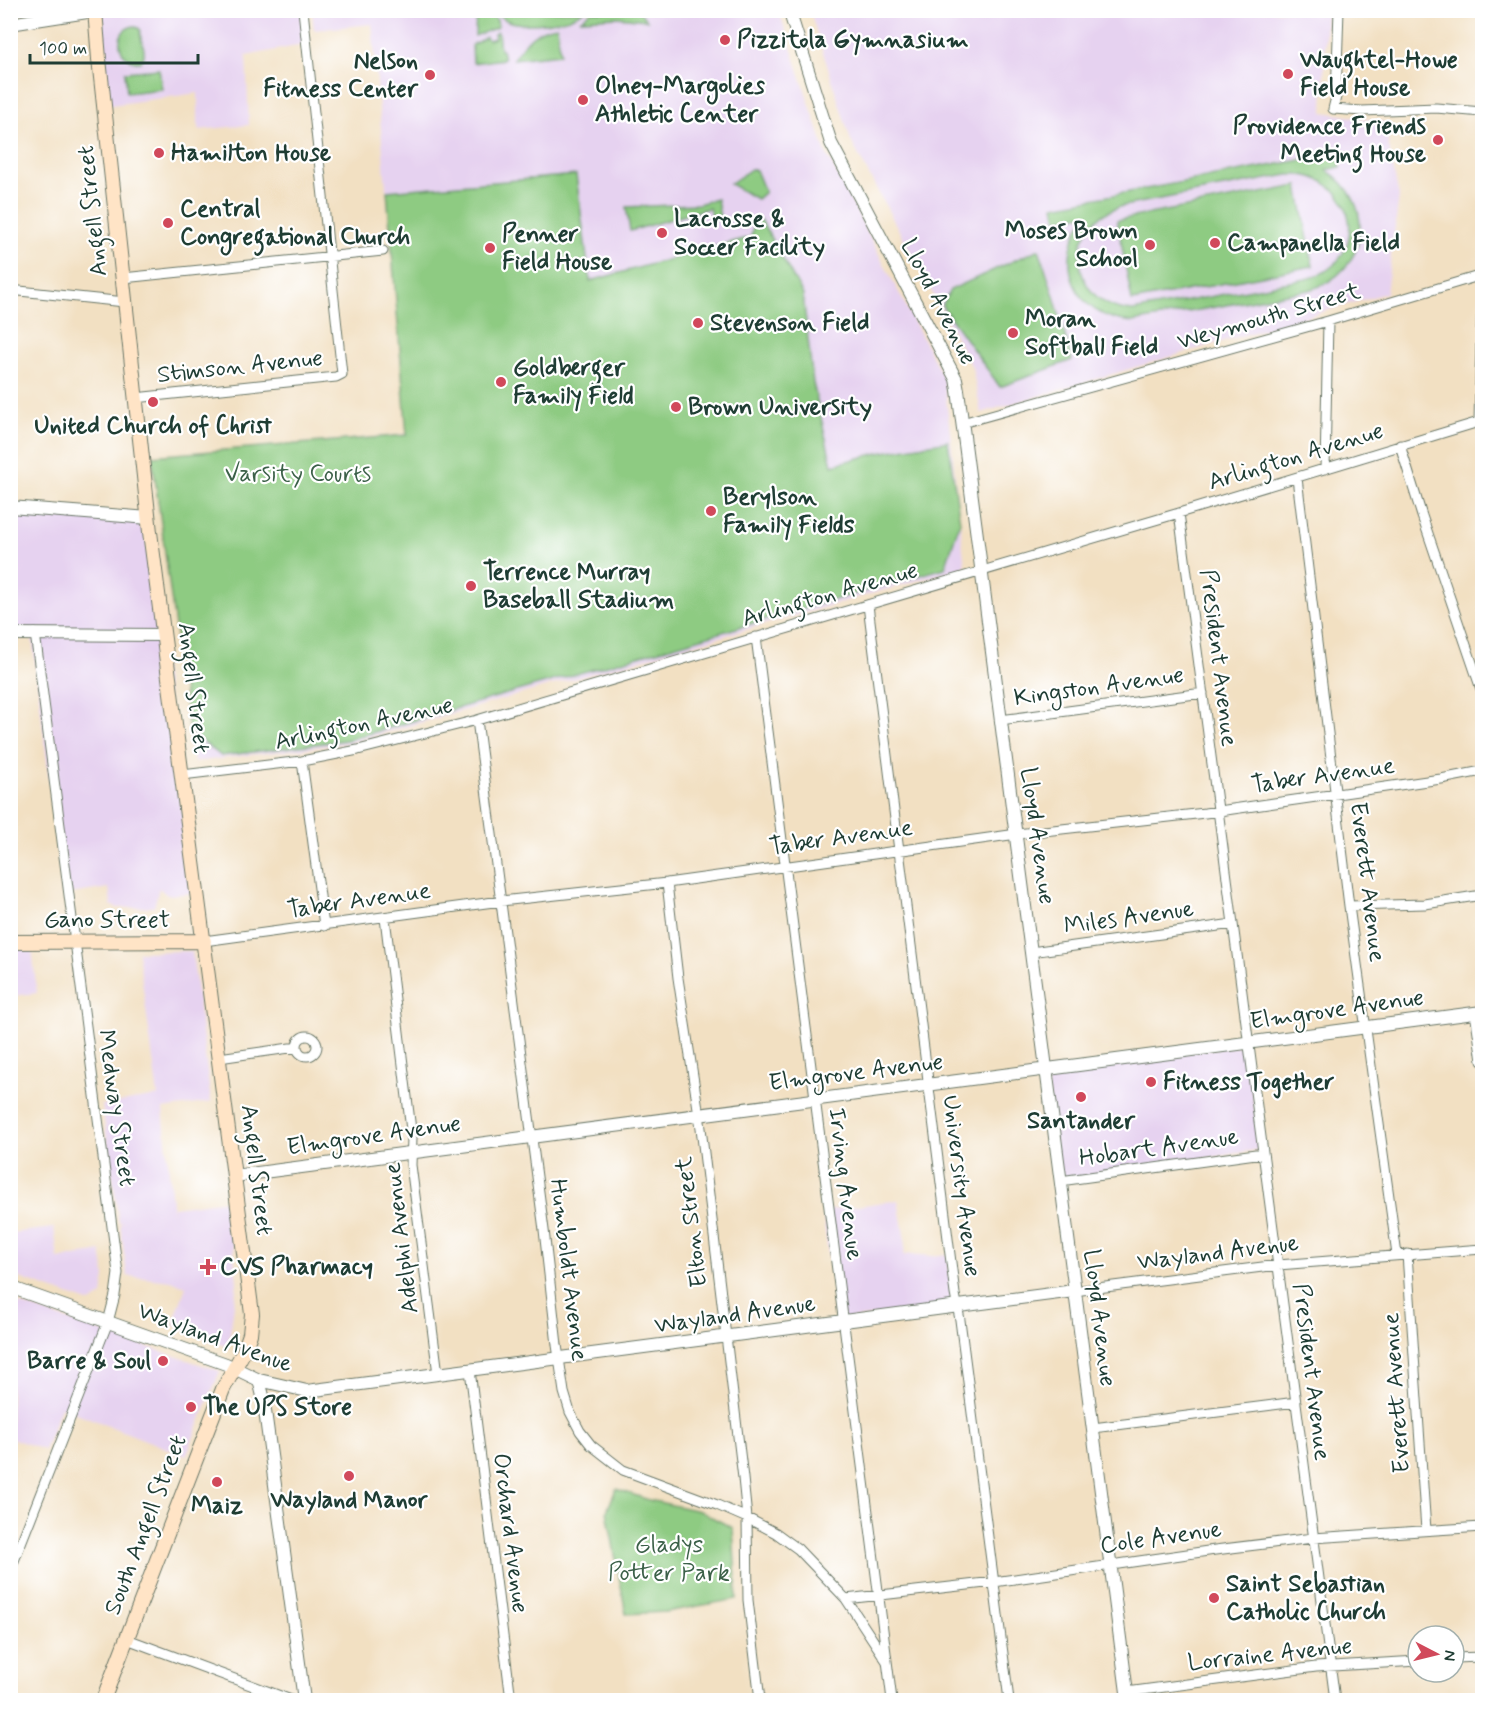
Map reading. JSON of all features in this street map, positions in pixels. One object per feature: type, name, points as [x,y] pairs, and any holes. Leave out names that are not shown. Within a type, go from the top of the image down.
[{"type":"main road","name":"Angell Street","points":[[97,11],[125,302],[149,518],[252,1314],[248,1343],[235,1367]]},
{"type":"main road","name":"Gano Street","points":[[10,942],[204,941]]},
{"type":"main road","name":"South Angell Street","points":[[103,1701],[223,1389],[235,1367]]},
{"type":"street","name":"Stimson Avenue","points":[[135,398],[336,377],[342,374],[303,10]]},
{"type":"street","name":"Lloyd Avenue","points":[[789,10],[831,143],[956,379],[1128,1696]]},
{"type":"street","points":[[1339,10],[1336,97],[1333,109],[1362,111],[1436,108],[1482,112]]},
{"type":"street","points":[[10,24],[97,11]]},
{"type":"street","points":[[123,278],[383,251]]},
{"type":"street","name":"Weymouth Street","points":[[962,423],[1328,321],[1482,275]]},
{"type":"street","points":[[10,290],[125,302]]},
{"type":"street","points":[[1481,421],[1482,292]]},
{"type":"street","points":[[1325,469],[1328,321]]},
{"type":"street","name":"Arlington Avenue","points":[[182,775],[302,761],[358,750],[477,720],[1297,478],[1481,421]]},
{"type":"street","points":[[1400,446],[1482,692]]},
{"type":"street","name":"Everett Avenue","points":[[1297,478],[1349,906],[1402,1255],[1426,1530]]},
{"type":"street","points":[[10,507],[149,518]]},
{"type":"street","name":"President Avenue","points":[[1179,513],[1335,1701]]},
{"type":"street","name":"University Avenue","points":[[868,605],[1009,1701]]},
{"type":"street","name":"Medway Street","points":[[10,1571],[108,1322],[118,1273],[34,633]]},
{"type":"street","points":[[10,634],[164,635]]},
{"type":"street","name":"Irving Avenue","points":[[756,637],[892,1701]]},
{"type":"street","name":"Kingston Avenue","points":[[999,720],[1203,693]]},
{"type":"street","name":"Humboldt Avenue","points":[[477,720],[559,1359],[564,1392],[570,1412],[591,1446],[623,1470],[747,1518],[776,1533],[798,1549],[846,1599],[886,1660]]},
{"type":"street","points":[[302,761],[324,926]]},
{"type":"street","name":"Taber Avenue","points":[[204,941],[501,901],[667,882],[1017,834],[1218,810],[1441,779],[1482,771]]},
{"type":"street","name":"Elton Street","points":[[667,882],[747,1518],[748,1600],[760,1701]]},
{"type":"street","points":[[1349,906],[1425,904],[1482,894]]},
{"type":"street","name":"Adelphi Avenue","points":[[385,918],[412,1138],[411,1165],[438,1374]]},
{"type":"street","name":"Miles Avenue","points":[[1031,952],[1233,924]]},
{"type":"street","points":[[1479,1012],[1482,1061]]},
{"type":"street","name":"Elmgrove Avenue","points":[[234,1176],[1479,1012]]},
{"type":"street","points":[[219,1058],[297,1047]]},
{"type":"street","name":"Hobart Avenue","points":[[1060,1181],[1263,1153]]},
{"type":"street","name":"Wayland Avenue","points":[[10,1287],[235,1367],[259,1380],[307,1391],[1278,1265],[1482,1249]]},
{"type":"street","name":"Orchard Avenue","points":[[470,1370],[511,1701]]},
{"type":"street","points":[[259,1380],[304,1701]]},
{"type":"street","points":[[1093,1428],[1296,1402]]},
{"type":"street","name":"Cole Avenue","points":[[846,1599],[994,1582],[1109,1564],[1313,1538],[1482,1527]]},
{"type":"street","points":[[127,1639],[291,1701]]},
{"type":"street","points":[[1466,1658],[1482,1657]]},
{"type":"street","name":"Lorraine Avenue","points":[[1128,1696],[1330,1666],[1406,1662]]},
{"type":"shaded area","points":[[95,11],[303,11],[306,44],[246,56],[249,125],[198,130],[198,93],[104,106]]},
{"type":"shaded area","name":"Brown University","points":[[312,11],[779,11],[825,151],[944,379],[965,567],[349,743],[194,762],[152,456],[407,434],[372,24],[314,30]]},
{"type":"shaded area","name":"Moses Brown School","points":[[810,11],[1326,11],[1323,112],[1384,122],[1399,197],[1386,293],[981,413],[972,367],[851,141]]},
{"type":"shaded area","points":[[11,507],[144,519],[193,893],[167,895],[159,888],[154,907],[118,908],[111,905],[109,888],[63,895],[32,636],[11,635]]},
{"type":"shaded area","points":[[11,949],[32,949],[37,993],[11,996]]},
{"type":"shaded area","points":[[192,951],[211,1102],[163,1109],[173,1214],[173,1207],[228,1200],[237,1282],[229,1342],[224,1346],[173,1325],[186,1286],[171,1281],[127,1276],[120,1223],[125,1222],[119,1222],[102,1105],[158,1096],[138,952]]},
{"type":"shaded area","points":[[1245,1045],[1261,1149],[1058,1183],[1046,1070]]},
{"type":"shaded area","points":[[898,1200],[905,1240],[904,1256],[947,1254],[955,1307],[838,1320],[824,1211]]},
{"type":"shaded area","points":[[54,1228],[58,1259],[101,1251],[105,1276],[102,1295],[91,1303],[11,1275],[11,1233]]},
{"type":"shaded area","points":[[11,1301],[220,1371],[186,1456],[61,1407],[44,1450],[11,1438]]},
{"type":"green space","points":[[638,10],[647,20],[617,17],[581,19],[591,11]]},
{"type":"green space","points":[[476,11],[486,11],[497,20],[498,27],[475,36]]},
{"type":"green space","points":[[493,11],[584,11],[558,21],[526,24],[508,21]]},
{"type":"green space","points":[[134,26],[140,29],[144,51],[140,62],[132,61],[127,57],[120,46],[122,33]]},
{"type":"green space","points":[[557,26],[560,54],[513,59],[537,33]]},
{"type":"green space","points":[[498,32],[500,50],[502,50],[504,59],[473,63],[472,45],[486,37],[488,40],[495,38],[494,34]]},
{"type":"green space","points":[[159,69],[162,89],[127,93],[125,72]]},
{"type":"green space","points":[[1338,153],[1341,167],[1326,170],[1343,184],[1354,200],[1359,218],[1360,236],[1354,253],[1344,269],[1329,281],[1309,290],[1133,322],[1112,318],[1095,310],[1082,298],[1074,284],[1070,267],[1071,250],[1076,232],[1087,214],[1057,220],[1054,206]],"holes":[[[1288,175],[1312,177],[1330,186],[1342,201],[1349,219],[1349,237],[1342,255],[1328,270],[1306,279],[1133,311],[1111,306],[1095,295],[1085,280],[1080,263],[1081,245],[1089,229],[1103,215],[1123,206]]]},
{"type":"green space","points":[[751,169],[756,170],[765,192],[757,199],[730,184]]},
{"type":"green space","name":"Brown University","points":[[576,175],[590,281],[751,237],[754,222],[761,220],[803,295],[813,383],[832,465],[878,453],[948,441],[960,522],[945,568],[347,740],[221,756],[189,731],[152,456],[407,435],[387,191]]},
{"type":"green space","name":"Campanella Field","points":[[1298,186],[1313,266],[1132,301],[1117,220]]},
{"type":"green space","points":[[717,199],[720,218],[712,220],[709,208],[630,231],[626,207],[698,204]]},
{"type":"green space","name":"Moran Softball Field","points":[[1039,249],[1072,360],[1000,387],[942,306],[950,290]]},
{"type":"green space","name":"Gladys Potter Park","points":[[616,1489],[649,1500],[700,1511],[733,1528],[737,1599],[666,1612],[626,1614],[607,1511]]},
{"type":"place","name":"Pizzitola Gymnasium","points":[[725,40]]},
{"type":"place","name":"Waughtel-Howe Field House","points":[[1288,74]]},
{"type":"place","name":"Nelson Fitness Center","points":[[430,75]]},
{"type":"place","name":"Olney-Margolies Athletic Center","points":[[583,100]]},
{"type":"place","name":"Providence Friends Meeting House","points":[[1438,140]]},
{"type":"place","name":"Hamilton House","points":[[159,153]]},
{"type":"place","name":"Central Congregational Church","points":[[168,223]]},
{"type":"place","name":"Lacrosse & Soccer Facility","points":[[662,233]]},
{"type":"place","name":"Campanella Field","points":[[1215,243]]},
{"type":"place","name":"Moses Brown School","points":[[1150,245]]},
{"type":"place","name":"Penner Field House","points":[[490,248]]},
{"type":"place","name":"Stevenson Field","points":[[698,323]]},
{"type":"place","name":"Moran Softball Field","points":[[1013,333]]},
{"type":"place","name":"Goldberger Family Field","points":[[501,382]]},
{"type":"place","name":"United Church of Christ","points":[[153,402]]},
{"type":"place","name":"Brown University","points":[[676,407]]},
{"type":"place","name":"Berylson Family Fields","points":[[711,511]]},
{"type":"place","name":"Terrence Murray Baseball Stadium","points":[[471,586]]},
{"type":"place","name":"Fitness Together","points":[[1151,1082]]},
{"type":"place","name":"Santander","points":[[1081,1097]]},
{"type":"place","name":"CVS Pharmacy","points":[[208,1267]]},
{"type":"place","name":"Barre & Soul","points":[[163,1361]]},
{"type":"place","name":"The UPS Store","points":[[191,1407]]},
{"type":"place","name":"Wayland Manor","points":[[349,1476]]},
{"type":"place","name":"Maiz","points":[[217,1482]]},
{"type":"place","name":"Saint Sebastian Catholic Church","points":[[1214,1598]]},
{"type":"park label","name":"Varsity Courts","points":[[298,474]]}]
